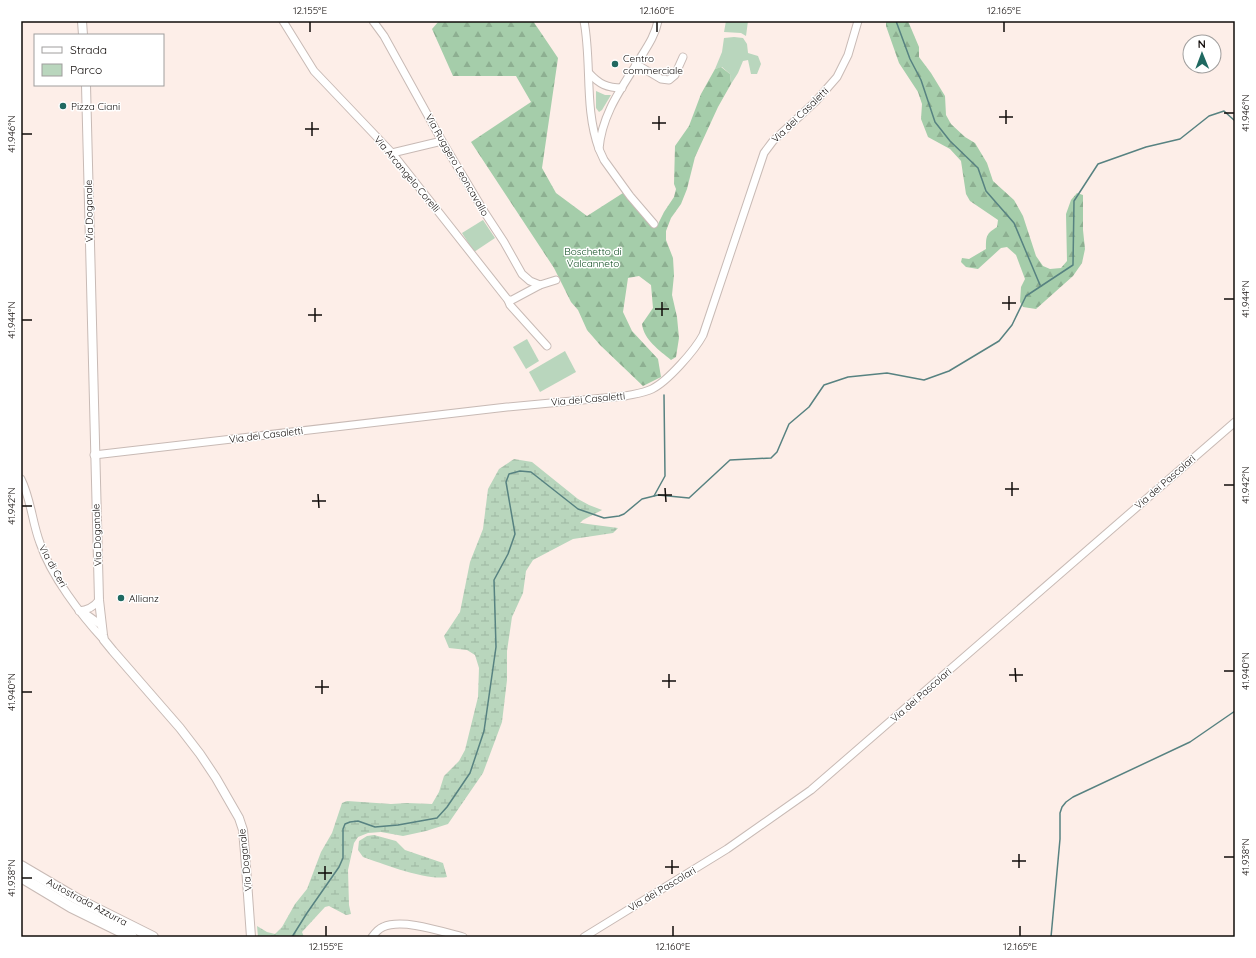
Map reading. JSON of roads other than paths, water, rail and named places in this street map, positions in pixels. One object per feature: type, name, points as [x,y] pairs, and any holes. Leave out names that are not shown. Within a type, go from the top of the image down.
[{"type":"highway","name":"Autostrada Azzurra","points":[[21,866],[77,899],[153,937]]},
{"type":"highway","name":"Autostrada Azzurra","points":[[21,877],[71,907],[132,937]]},
{"type":"main road","points":[[82,21],[83,34]]},
{"type":"main road","name":"Via Doganale","points":[[86,86],[94,455],[101,625],[104,640],[200,754],[237,813],[244,835],[252,937]]},
{"type":"street","name":"Via Arcangelo Corelli","points":[[283,21],[314,71],[392,153],[508,300],[510,305],[547,346]]},
{"type":"street","name":"Via Ruggero Leoncavallo","points":[[374,21],[386,38],[442,141],[522,274],[530,281],[540,285]]},
{"type":"street","points":[[584,21],[594,136],[604,160],[630,196],[654,224]]},
{"type":"street","points":[[599,149],[600,136],[605,120],[622,88],[652,39],[658,21]]},
{"type":"street","name":"Via dei Casaletti","points":[[94,455],[507,407],[625,396],[642,393],[653,388],[688,357],[698,344],[703,335],[760,162],[767,149],[776,138],[816,101],[837,77],[846,61],[858,21]]},
{"type":"street","points":[[636,64],[661,79],[669,80],[675,75],[684,57]]},
{"type":"street","points":[[589,73],[604,86],[622,88]]},
{"type":"street","points":[[392,153],[442,141]]},
{"type":"street","points":[[508,300],[512,300],[540,285],[556,280]]},
{"type":"street","name":"Via dei Pascolari","points":[[584,937],[727,849],[811,790],[1235,422]]},
{"type":"street","name":"Via di Ceri","points":[[21,478],[28,494],[42,549],[53,570],[80,611],[90,625],[104,640]]},
{"type":"street","points":[[80,611],[87,610],[94,606],[99,600]]},
{"type":"street","points":[[80,611],[101,625]]},
{"type":"street","points":[[90,625],[101,625]]},
{"type":"street","points":[[372,937],[384,927],[400,925],[420,927],[463,937]]},
{"type":"waterway","points":[[896,21],[910,59],[921,80],[935,122],[950,141],[978,168],[986,191],[1014,223],[1040,285]]},
{"type":"waterway","points":[[292,937],[339,867],[343,858],[343,829],[345,824],[358,821],[375,827],[398,825],[437,818],[447,807],[470,773],[484,731],[496,647],[494,580],[508,554],[515,534],[506,482],[509,474],[520,471],[531,472],[578,509],[604,518],[624,514],[642,499],[658,495],[689,498],[730,460],[771,458],[777,452],[789,424],[809,407],[824,385],[848,377],[887,373],[924,380],[949,371],[999,341],[1012,325],[1026,296],[1073,265],[1074,201],[1098,164],[1146,147],[1180,139],[1209,116],[1224,111],[1235,121]]},
{"type":"waterway","points":[[654,496],[665,476],[664,395]]},
{"type":"waterway","points":[[1051,937],[1060,839],[1060,813],[1066,802],[1073,797],[1190,742],[1235,711]]},
{"type":"place","name":"Centro commerciale","points":[[615,64]]},
{"type":"place","name":"Pizza Ciani","points":[[63,106]]},
{"type":"place","name":"Allianz","points":[[121,598]]},
{"type":"park label","name":"Boschetto di Valcanneto","points":[[593,256]]}]
